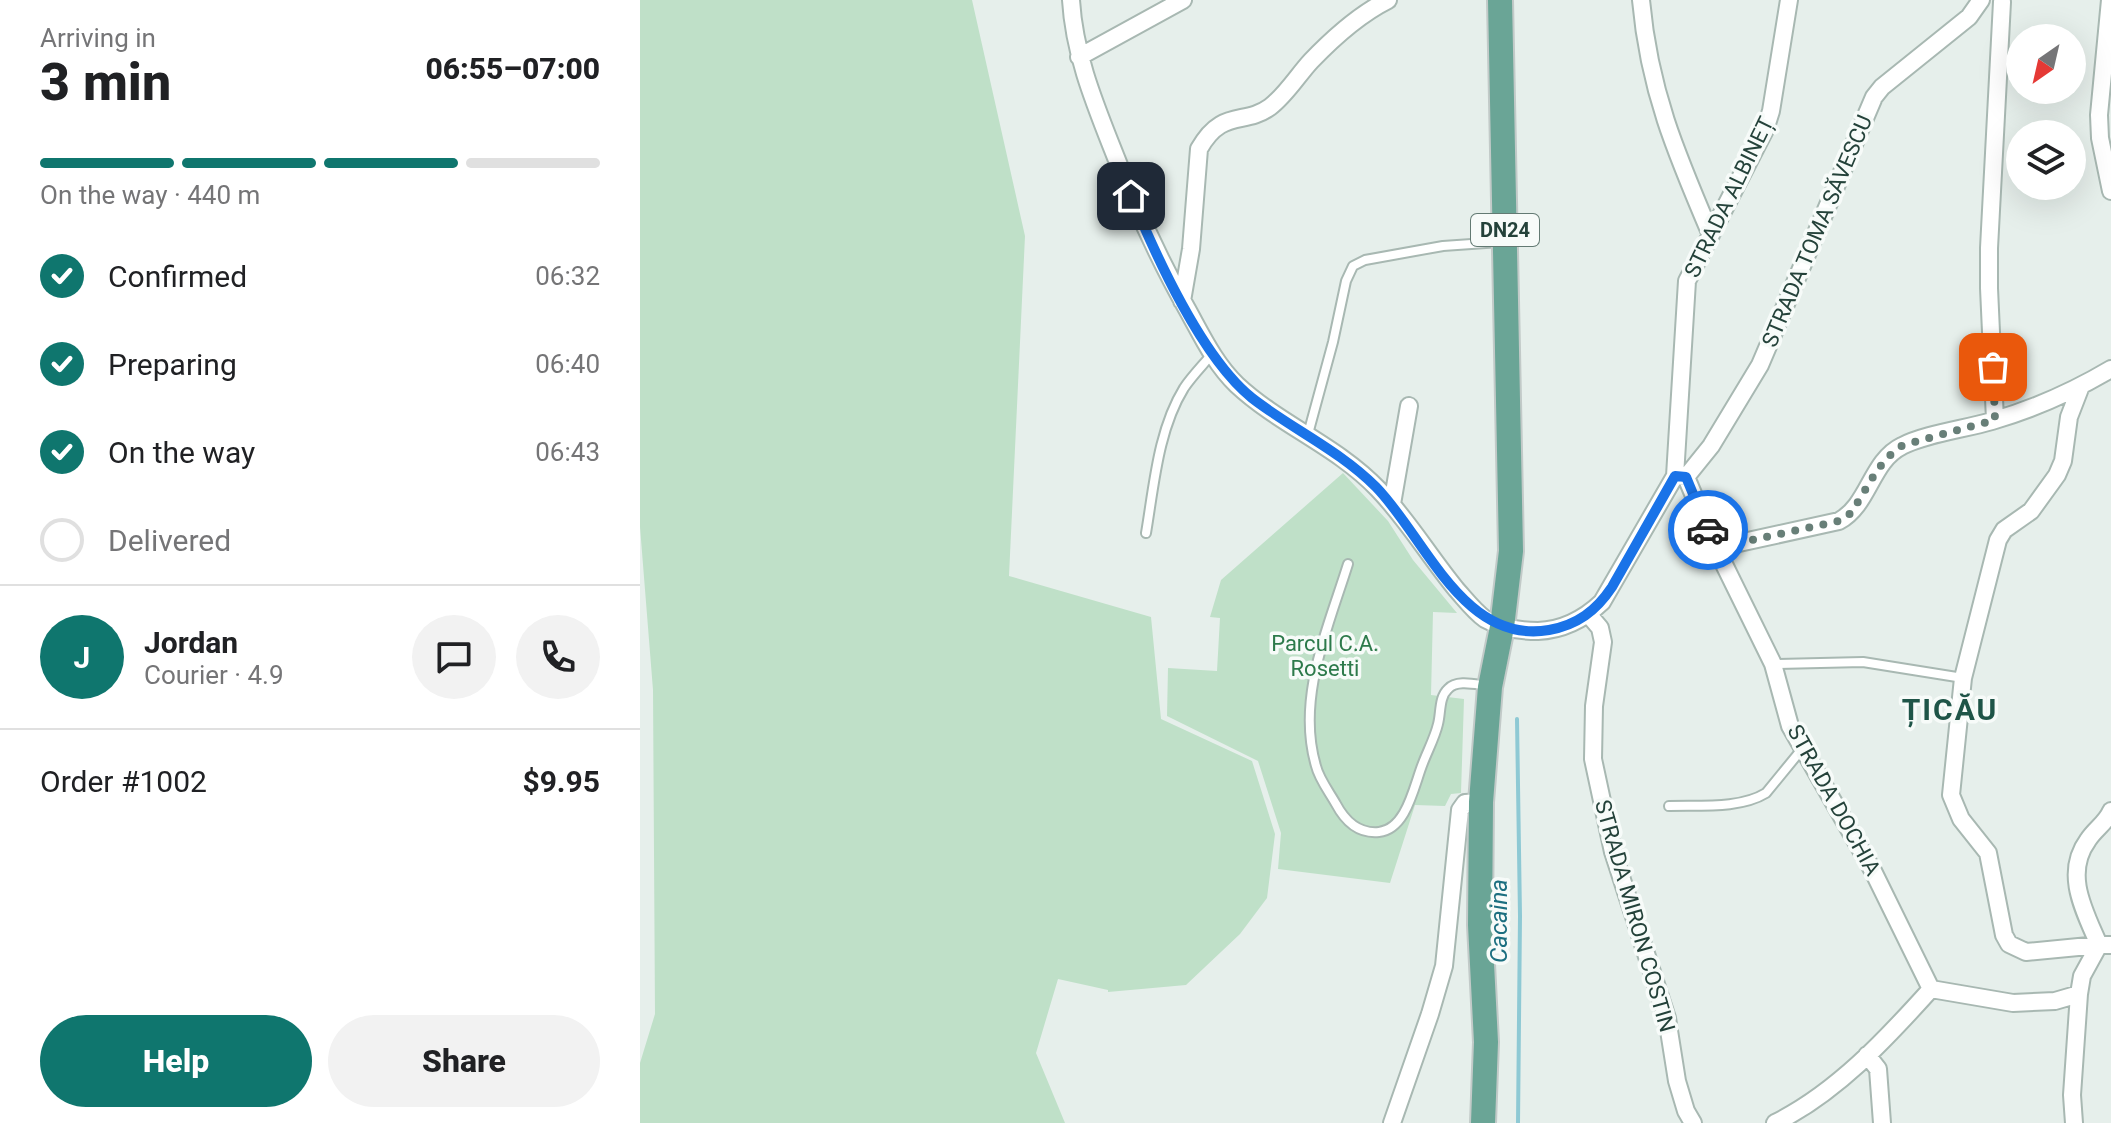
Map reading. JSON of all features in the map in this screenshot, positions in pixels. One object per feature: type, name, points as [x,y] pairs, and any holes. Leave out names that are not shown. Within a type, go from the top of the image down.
[{"type":"main road","name":"DN24","points":[[1483,1123],[1487,1071],[1480,925],[1481,802],[1490,687],[1502,627],[1511,551],[1512,503],[1500,0]]},
{"type":"street","points":[[1071,0],[1079,57],[1141,219],[1212,354],[1235,383],[1352,465],[1392,504],[1427,555],[1480,615],[1502,627],[1525,631],[1563,627],[1589,615]]},
{"type":"street","points":[[1079,57],[1183,0]]},
{"type":"street","points":[[1182,301],[1191,249],[1199,149],[1204,141],[1227,120],[1268,109],[1322,51],[1362,16],[1388,0]]},
{"type":"street","points":[[1641,0],[1654,86],[1669,136],[1711,235]]},
{"type":"street","name":"STRADA ALBINEȚ","points":[[1589,615],[1612,587],[1680,476],[1687,281],[1769,120],[1789,0]]},
{"type":"street","points":[[2110,0],[2099,115],[2100,138],[2111,191]]},
{"type":"street","points":[[1978,5],[2005,1],[1989,261],[1995,420]]},
{"type":"street","name":"STRADA TOMA SĂVESCU","points":[[1680,476],[1711,446],[1760,365],[1874,97],[1978,5]]},
{"type":"street","points":[[1716,548],[1839,521],[1853,510],[1880,465],[1894,450],[1995,420],[2081,386],[2111,369]]},
{"type":"street","points":[[2081,386],[2069,417],[2063,461],[2057,475],[2031,511],[2004,530],[1998,540],[1963,678],[1951,795],[1961,819],[1988,853],[2004,935],[2009,944],[2026,952],[2105,945]]},
{"type":"street","points":[[1392,504],[1409,406]]},
{"type":"street","name":"STRADA DOCHIA","points":[[1680,476],[1773,664],[1790,726],[1873,871],[1931,989]]},
{"type":"street","name":"STRADA MIRON COSTIN","points":[[1589,615],[1600,628],[1603,642],[1594,706],[1593,759],[1613,852],[1667,1018],[1677,1081],[1693,1123]]},
{"type":"street","points":[[1392,1123],[1444,966],[1460,810],[1465,803],[1481,802]]},
{"type":"street","points":[[2105,945],[2078,895],[2076,869],[2079,855],[2088,839],[2108,819],[2111,811]]},
{"type":"street","points":[[2074,1123],[2072,1095],[2082,976],[2105,945]]},
{"type":"street","points":[[1783,1121],[1826,1091],[1867,1055],[1931,989],[2013,1003],[2055,1001],[2079,994]]},
{"type":"street","points":[[1867,1055],[1878,1069],[1882,1123]]},
{"type":"lane","points":[[1308,434],[1346,281],[1353,266],[1365,260],[1443,246],[1505,242]]},
{"type":"lane","points":[[1146,533],[1158,460],[1171,416],[1184,389],[1212,354]]},
{"type":"lane","points":[[1348,564],[1320,652],[1308,710],[1316,768],[1352,826],[1367,832],[1382,832],[1393,826],[1412,796],[1438,726],[1442,698],[1448,689],[1457,683],[1490,687]]},
{"type":"lane","points":[[1773,664],[1863,662],[1963,678]]},
{"type":"lane","points":[[1669,806],[1745,802],[1758,798],[1766,793],[1802,749]]},
{"type":"green space","points":[[640,0],[972,0],[1025,236],[1009,576],[1151,617],[1161,719],[1252,761],[1275,834],[1267,898],[1240,934],[1186,985],[1108,992],[1058,979],[1036,1053],[1065,1123],[640,1123],[640,1063],[655,1014],[653,690],[640,527]]},
{"type":"green space","name":"Parcul C.A. Rosetti","points":[[1343,473],[1388,521],[1413,560],[1457,613],[1433,612],[1431,695],[1464,699],[1461,793],[1451,794],[1445,806],[1415,805],[1390,883],[1278,869],[1281,833],[1258,761],[1167,716],[1168,668],[1217,671],[1220,618],[1210,617],[1221,580]]},
{"type":"waterway","name":"Cacaina","points":[[1517,719],[1520,916],[1518,1123]]},
{"type":"way so far","points":[[1708,530],[1716,548],[1839,521],[1848,516],[1880,465],[1894,450],[1995,420],[1993,367]]},
{"type":"district","name":"ȚICĂU","points":[[1950,709]]},
{"type":"route","points":[[1131,196],[1165,271],[1223,369],[1253,398],[1352,465],[1375,486],[1392,504],[1427,555],[1465,600],[1488,621],[1502,627],[1544,631],[1563,627],[1589,615],[1612,587],[1675,476],[1686,477],[1708,530]]}]
